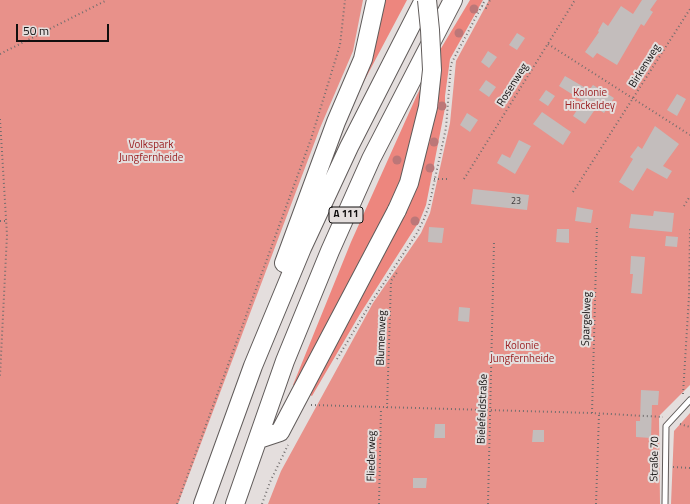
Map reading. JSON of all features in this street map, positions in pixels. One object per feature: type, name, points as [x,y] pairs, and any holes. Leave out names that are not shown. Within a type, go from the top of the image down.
[{"type":"highway","points":[[253,366],[280,274],[334,129],[363,59],[376,0]]},
{"type":"highway","points":[[259,439],[280,432],[398,210],[409,183],[428,107],[432,70],[430,30],[426,0]]},
{"type":"highway","name":"A 111","points":[[203,504],[253,366],[302,248],[349,147],[426,0]]},
{"type":"highway","name":"A 111","points":[[235,504],[259,439],[285,360],[330,251],[371,159],[453,0]]},
{"type":"lane","points":[[670,420],[690,400]]},
{"type":"lane","name":"Straße 70","points":[[665,504],[664,467],[666,426],[670,420]]},
{"type":"path","points":[[0,54],[107,0]]},
{"type":"path","points":[[176,504],[311,139],[340,45],[345,0]]},
{"type":"path","points":[[482,6],[486,8],[490,0]]},
{"type":"path","name":"Rosenweg","points":[[464,179],[575,0]]},
{"type":"path","name":"Birkenweg","points":[[573,192],[690,9]]},
{"type":"path","points":[[548,44],[690,136]]},
{"type":"path","points":[[0,119],[6,221],[0,376]]},
{"type":"path","points":[[434,179],[449,179]]},
{"type":"path","points":[[684,206],[690,196]]},
{"type":"path","points":[[0,221],[6,221]]},
{"type":"path","name":"Spargelweg","points":[[592,413],[598,226]]},
{"type":"path","points":[[683,395],[689,296],[690,229]]},
{"type":"path","name":"Bielefeldstraße","points":[[488,504],[494,242]]},
{"type":"path","name":"Blumenweg","points":[[387,408],[391,281],[398,271]]},
{"type":"path","points":[[310,405],[592,413],[664,417],[670,420]]},
{"type":"path","name":"Fliederweg","points":[[379,504],[381,408]]},
{"type":"path","points":[[596,504],[599,414]]},
{"type":"path","points":[[664,467],[690,468]]},
{"type":"green space","name":"Volkspark Jungfernheide","points":[[0,0],[363,0],[353,51],[320,128],[178,504],[0,504]]},
{"type":"green space","name":"Kolonie Jungfernheide","points":[[489,0],[690,0],[690,385],[659,416],[660,504],[268,504],[281,471],[373,303],[421,233],[430,213],[450,123],[456,61]]},
{"type":"green space","points":[[690,413],[690,504],[671,504],[674,431]]},
{"type":"shaded area","points":[[382,0],[407,0],[353,102]]},
{"type":"shaded area","points":[[470,0],[483,0],[450,59],[445,96],[445,108],[426,205],[420,220],[360,314],[312,396],[293,385],[351,242],[417,95],[440,50]]},
{"type":"building","points":[[642,0],[657,0],[650,10],[653,12],[644,26],[641,24],[617,65],[597,53],[593,58],[585,52],[599,32],[598,31],[603,22],[608,26],[621,6],[633,14]]},
{"type":"building","points":[[517,33],[525,38],[517,50],[509,45]]},
{"type":"building","points":[[488,51],[497,57],[489,68],[481,62]]},
{"type":"building","points":[[565,76],[589,90],[593,85],[614,98],[604,113],[596,108],[585,124],[573,116],[583,101],[559,86]]},
{"type":"building","points":[[486,80],[496,87],[489,97],[479,90]]},
{"type":"building","points":[[546,90],[555,96],[548,106],[539,100]]},
{"type":"building","points":[[677,94],[686,99],[677,116],[667,110]]},
{"type":"building","points":[[542,112],[571,132],[563,145],[533,124]]},
{"type":"building","points":[[467,113],[478,120],[470,132],[460,125]]},
{"type":"building","points":[[655,126],[679,144],[663,166],[672,171],[667,179],[647,168],[633,191],[619,182],[633,159],[630,157],[638,146],[642,149]]},
{"type":"building","points":[[519,140],[531,146],[515,174],[497,163],[502,154],[510,158]]},
{"type":"building","points":[[473,189],[529,195],[527,210],[471,204]]},
{"type":"building","points":[[577,207],[593,210],[591,223],[575,221]]},
{"type":"building","points":[[654,211],[674,213],[672,232],[629,228],[631,214],[653,216]]},
{"type":"building","points":[[429,227],[444,228],[442,243],[428,242]]},
{"type":"building","points":[[557,229],[569,229],[569,243],[556,242]]},
{"type":"building","points":[[666,236],[678,237],[677,247],[665,246]]},
{"type":"building","points":[[631,256],[645,257],[642,294],[631,293],[633,274],[630,274]]},
{"type":"building","points":[[459,307],[470,308],[469,322],[458,321]]},
{"type":"building","points":[[641,390],[659,391],[658,405],[652,405],[651,438],[636,437],[636,421],[640,421]]},
{"type":"building","points":[[435,424],[445,424],[445,438],[434,438]]},
{"type":"building","points":[[533,430],[544,430],[544,442],[532,442]]},
{"type":"building","points":[[413,478],[427,478],[426,488],[413,488]]},
{"type":"park label","name":"Kolonie Hinckeldey","points":[[590,99]]}]
